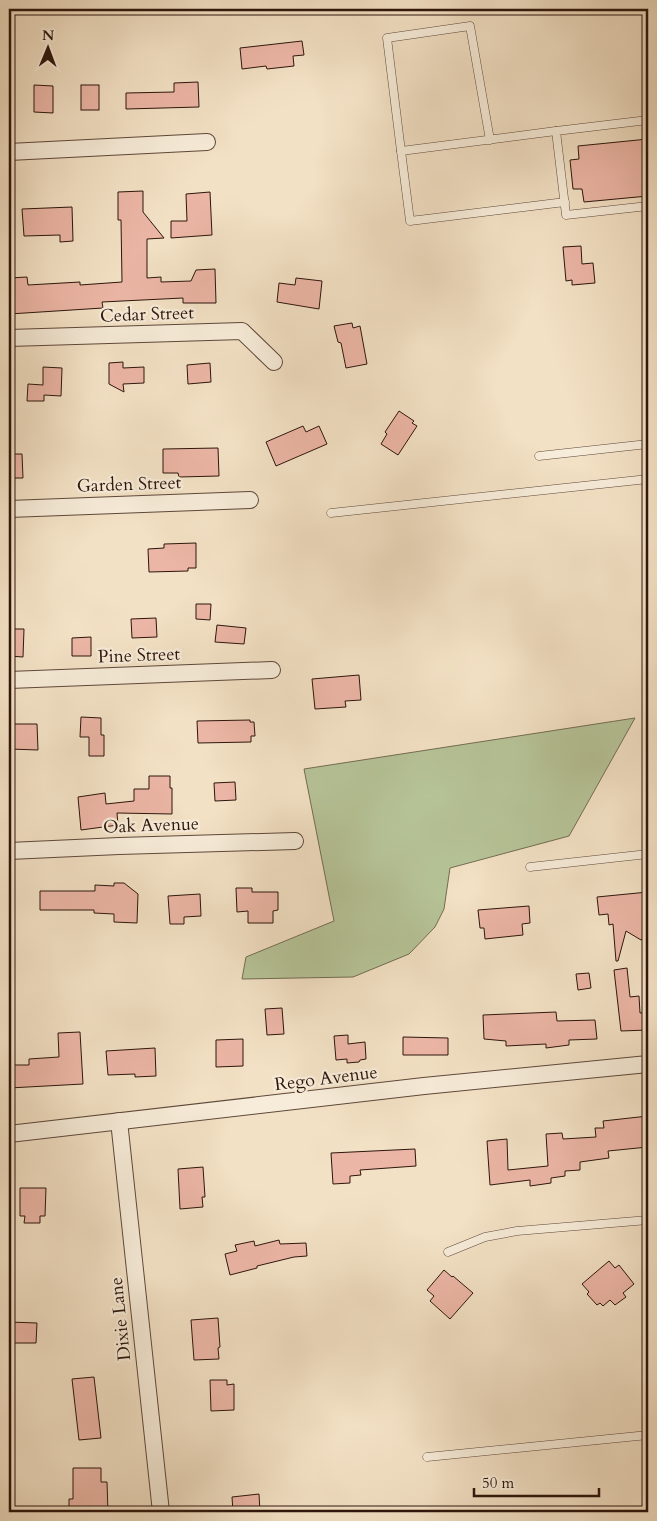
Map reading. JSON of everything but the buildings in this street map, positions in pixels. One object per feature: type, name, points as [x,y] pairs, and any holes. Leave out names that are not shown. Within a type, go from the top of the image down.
[{"type":"street","points":[[9,152],[207,142]]},
{"type":"street","name":"Cedar Street","points":[[9,338],[242,331],[274,362]]},
{"type":"street","name":"Garden Street","points":[[9,509],[250,500]]},
{"type":"street","name":"Pine Street","points":[[9,680],[272,670]]},
{"type":"street","name":"Oak Avenue","points":[[9,852],[119,846],[295,841]]},
{"type":"street","name":"Rego Avenue","points":[[9,1134],[424,1086],[648,1064]]},
{"type":"street","name":"Dixie Lane","points":[[119,1121],[161,1512]]},
{"type":"lane","points":[[490,140],[470,26],[388,38],[410,221],[564,202]]},
{"type":"lane","points":[[401,151],[648,120]]},
{"type":"lane","points":[[556,131],[566,215],[648,206]]},
{"type":"lane","points":[[539,456],[648,444]]},
{"type":"lane","points":[[331,513],[648,479]]},
{"type":"lane","points":[[530,867],[648,854]]},
{"type":"lane","points":[[448,1252],[485,1237],[516,1231],[648,1220]]},
{"type":"lane","points":[[427,1457],[648,1436]]},
{"type":"green space","points":[[635,718],[569,836],[450,868],[444,909],[435,927],[409,954],[353,977],[242,979],[246,957],[334,921],[304,769]]}]
